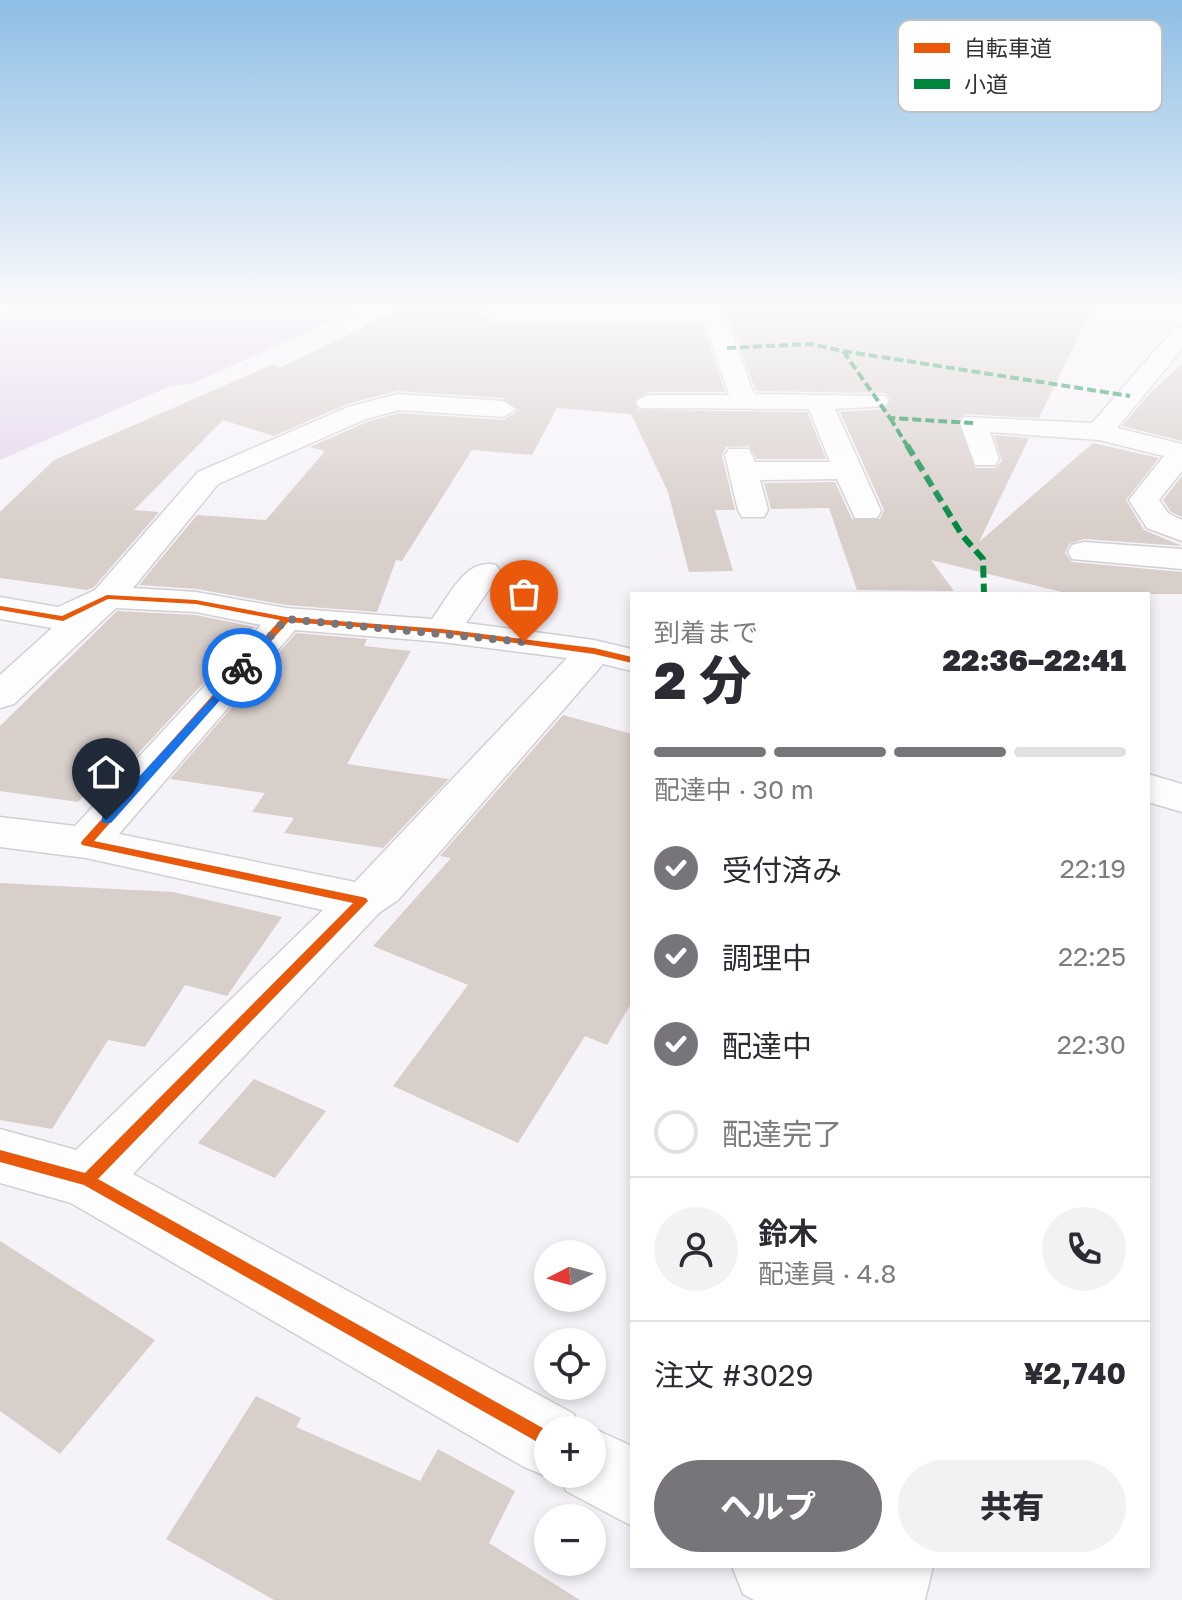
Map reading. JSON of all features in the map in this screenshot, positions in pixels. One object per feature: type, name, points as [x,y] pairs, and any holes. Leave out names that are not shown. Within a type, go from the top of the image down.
[{"type":"street","points":[[736,379],[744,402]]},
{"type":"street","points":[[1099,432],[1144,379]]},
{"type":"street","points":[[818,401],[866,511]]},
{"type":"street","points":[[649,403],[876,401]]},
{"type":"street","points":[[0,696],[107,597],[208,478],[357,413],[398,402],[503,409]]},
{"type":"street","points":[[985,459],[973,423],[1099,432],[1182,452],[1144,500],[1158,521],[1182,531]]},
{"type":"street","points":[[753,510],[741,463],[850,470]]},
{"type":"street","points":[[1084,552],[1182,559]]},
{"type":"street","points":[[442,631],[484,572]]},
{"type":"street","points":[[0,608],[63,619],[107,597],[196,602],[286,619],[442,631],[613,656]]},
{"type":"street","points":[[86,843],[286,619]]},
{"type":"street","points":[[87,1180],[362,901],[381,888],[613,656]]},
{"type":"street","points":[[1150,789],[1182,798]]},
{"type":"street","points":[[0,832],[86,843],[362,901]]},
{"type":"street","points":[[0,1156],[87,1180],[534,1432]]},
{"type":"street","points":[[606,1473],[630,1487]]},
{"type":"street","points":[[775,1568],[831,1600]]},
{"type":"street","points":[[885,1600],[893,1568]]},
{"type":"shaded area","points":[[0,379],[203,379],[168,387],[0,460]]},
{"type":"building","points":[[240,379],[720,379],[725,392],[648,392],[634,401],[638,410],[807,412],[826,459],[757,459],[749,446],[726,447],[722,456],[735,510],[715,510],[733,571],[689,572],[668,492],[631,414],[557,408],[532,455],[472,450],[402,561],[396,560],[377,612],[286,605],[197,589],[139,585],[197,515],[266,520],[325,451],[310,447],[367,422],[399,413],[503,420],[519,410],[503,398],[397,391],[347,404],[274,436],[223,420],[134,510],[159,512],[93,588],[87,590],[0,578],[0,512],[54,460]]},
{"type":"building","points":[[751,379],[1058,379],[1039,418],[964,414],[958,421],[975,468],[995,468],[1002,461],[994,435],[1029,438],[979,542],[1093,443],[1159,458],[1126,500],[1144,530],[1182,546],[1084,539],[1069,544],[1065,553],[1072,562],[1182,572],[1182,594],[1062,592],[931,560],[954,591],[857,590],[829,508],[771,509],[764,483],[835,482],[852,519],[880,519],[884,510],[840,412],[885,409],[891,399],[885,393],[756,391]]},
{"type":"building","points":[[1166,379],[1182,379],[1182,441],[1122,426]]},
{"type":"building","points":[[1182,476],[1182,517],[1171,512],[1163,500]]},
{"type":"building","points":[[117,611],[196,615],[255,627],[121,772],[106,770],[78,802],[0,791],[0,726]]},
{"type":"building","points":[[296,633],[367,639],[364,646],[411,651],[347,764],[449,779],[383,848],[284,833],[294,818],[252,812],[265,793],[170,779]]},
{"type":"building","points":[[563,715],[630,733],[630,1005],[607,1045],[585,1036],[518,1143],[393,1086],[468,985],[373,946],[451,858],[440,856]]},
{"type":"building","points":[[0,883],[173,892],[282,917],[227,996],[185,985],[145,1047],[108,1040],[52,1129],[0,1120]]},
{"type":"building","points":[[254,1079],[326,1111],[275,1178],[198,1143]]},
{"type":"building","points":[[0,1241],[155,1340],[60,1454],[0,1411]]},
{"type":"building","points":[[256,1396],[301,1418],[296,1427],[420,1481],[438,1449],[515,1491],[489,1543],[534,1571],[534,1576],[542,1576],[580,1600],[274,1600],[166,1539]]},
{"type":"marked path","points":[[862,379],[890,418],[973,423]]},
{"type":"marked path","points":[[1019,379],[1130,396]]},
{"type":"marked path","points":[[890,418],[962,535],[983,559],[984,592]]},
{"type":"cycle path","points":[[0,608],[63,619],[107,597],[196,602],[286,619],[442,631],[594,651],[630,660]]},
{"type":"cycle path","points":[[87,1180],[362,901],[86,843],[286,619]]},
{"type":"cycle path","points":[[0,1156],[87,1180],[534,1432]]},
{"type":"way so far","points":[[242,668],[286,619],[442,631],[524,642]]},
{"type":"route","points":[[106,820],[242,668]]}]
